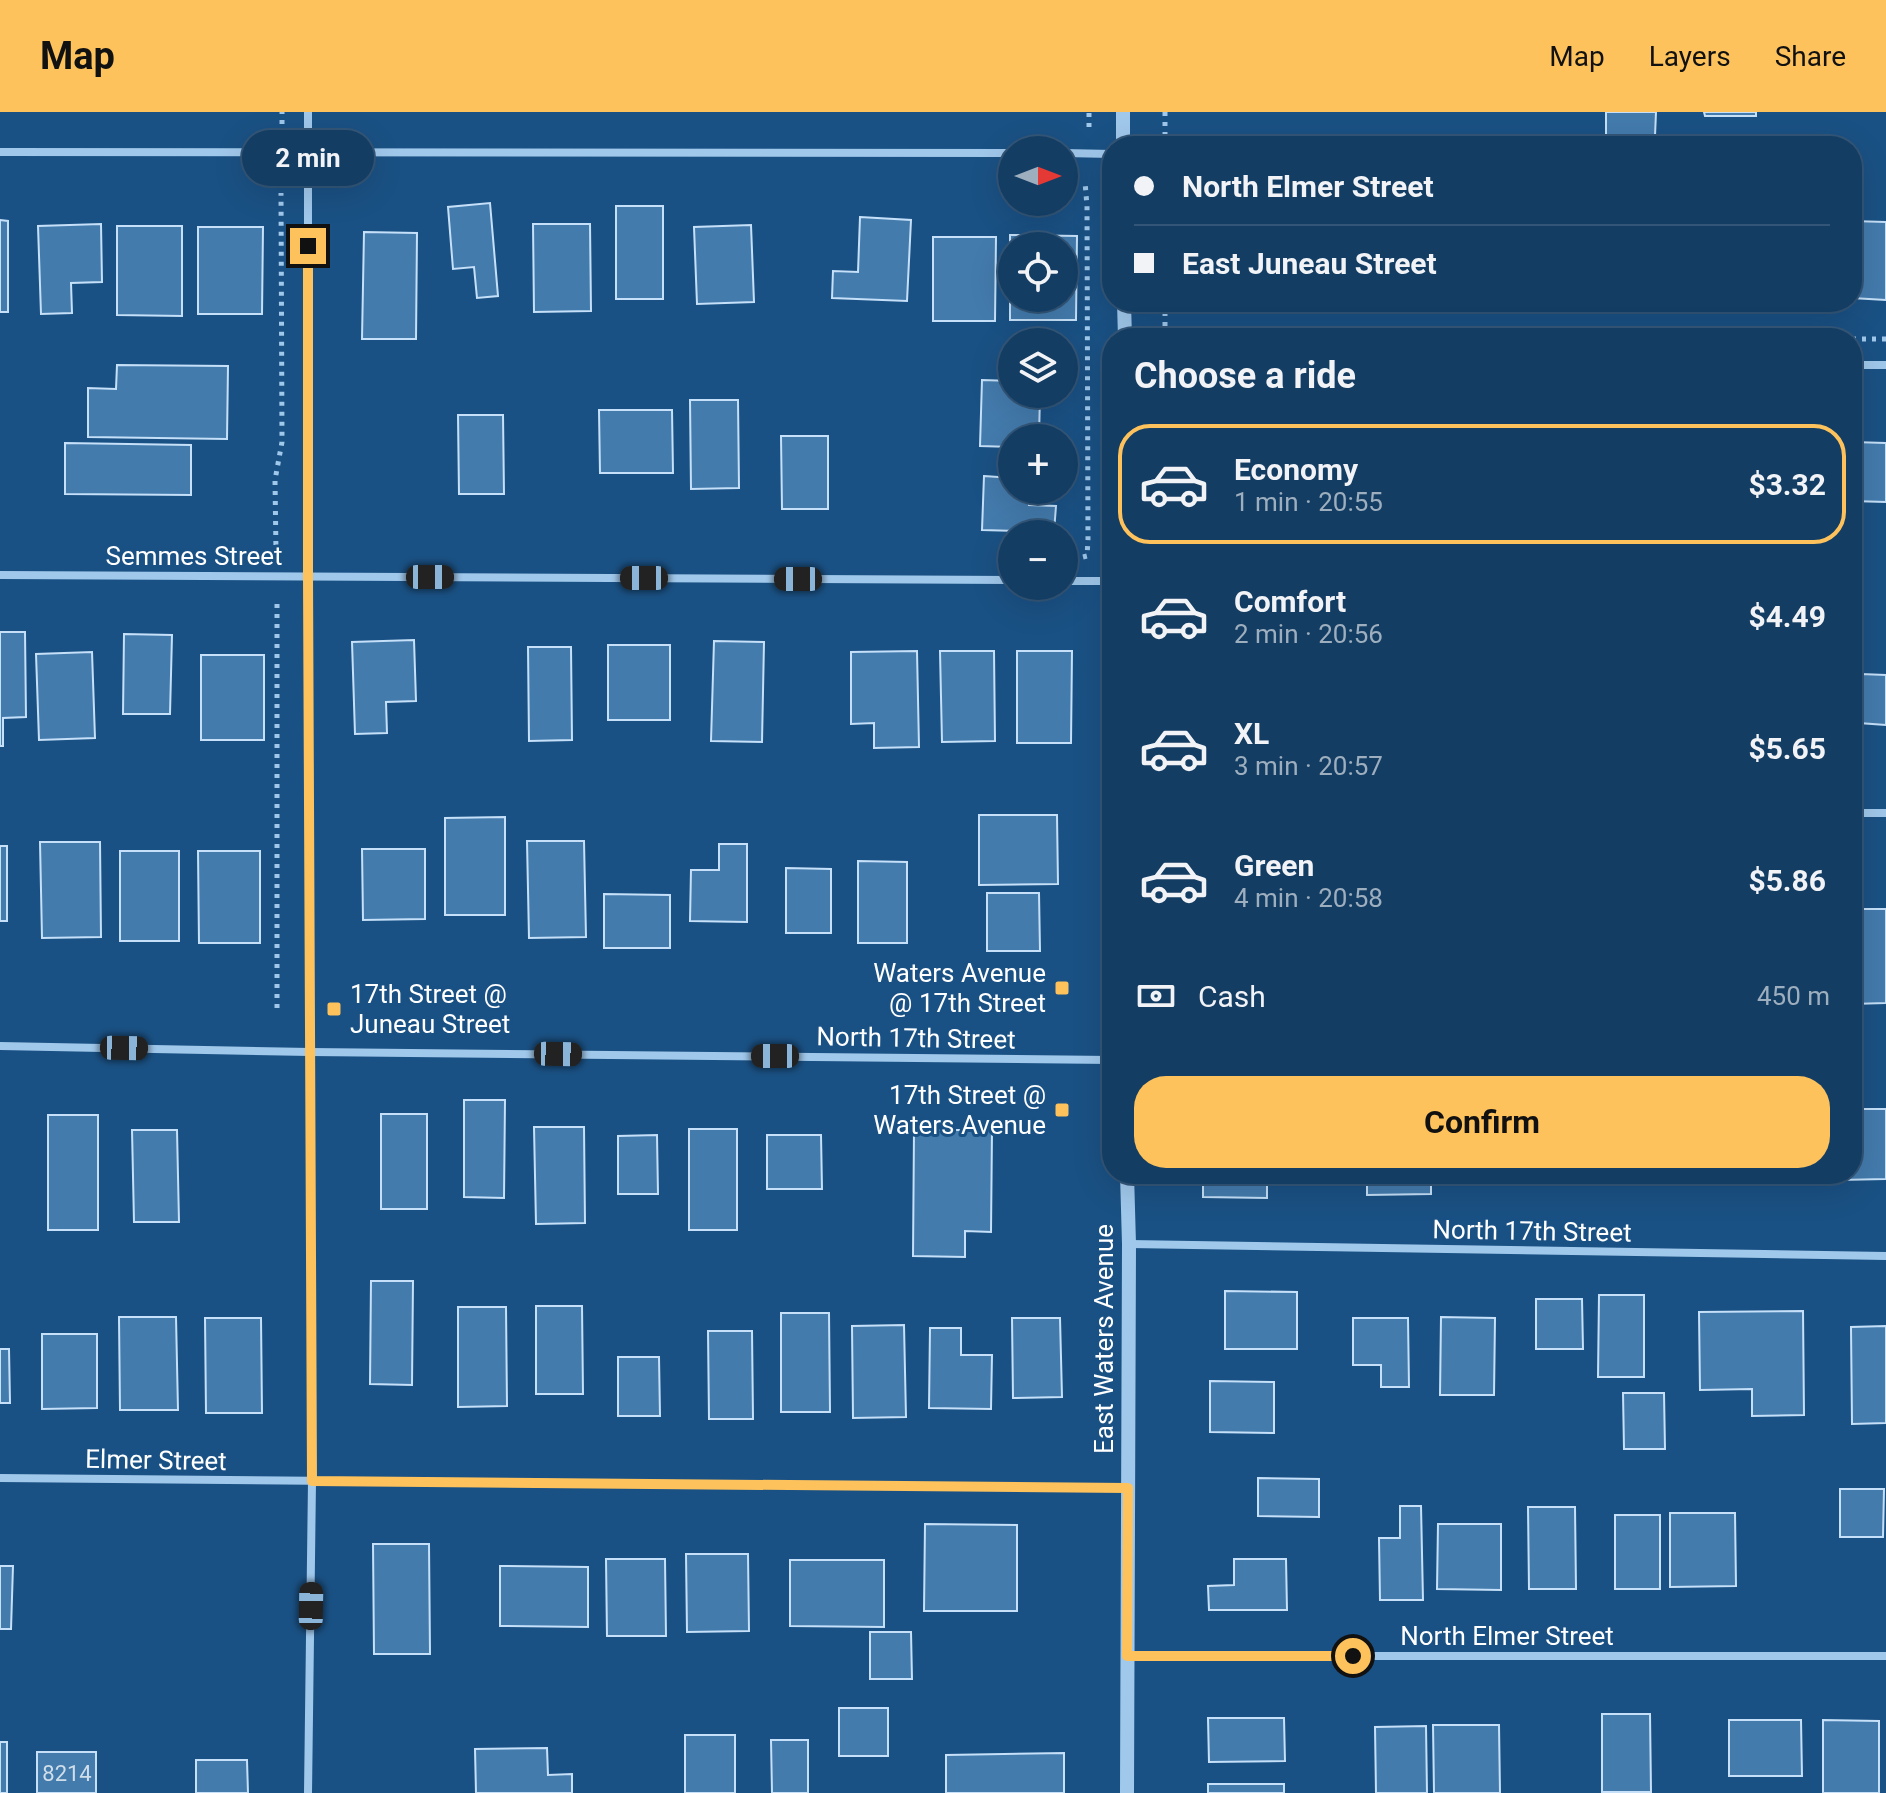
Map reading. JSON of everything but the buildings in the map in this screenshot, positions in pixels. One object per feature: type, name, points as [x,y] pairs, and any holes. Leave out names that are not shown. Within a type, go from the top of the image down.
[{"type":"street","points":[[308,112],[312,1481],[308,1793]]},
{"type":"street","points":[[1123,112],[1123,136]]},
{"type":"street","points":[[0,152],[998,153]]},
{"type":"street","points":[[1078,153],[1102,154]]},
{"type":"street","points":[[1862,365],[1886,365]]},
{"type":"street","name":"Semmes Street","points":[[0,575],[998,580]]},
{"type":"street","points":[[1078,581],[1102,581]]},
{"type":"street","points":[[1862,813],[1886,813]]},
{"type":"street","name":"North 17th Street","points":[[0,1046],[1102,1060]]},
{"type":"street","name":"East Waters Avenue","points":[[1127,1184],[1127,1793]]},
{"type":"street","name":"North 17th Street","points":[[1129,1244],[1886,1256]]},
{"type":"street","name":"Elmer Street","points":[[0,1478],[312,1481]]},
{"type":"street","points":[[312,1481],[1128,1488]]},
{"type":"street","name":"North Elmer Street","points":[[1127,1656],[1886,1656]]},
{"type":"path","points":[[282,112],[282,124]]},
{"type":"path","points":[[1089,112],[1089,127]]},
{"type":"path","points":[[1165,112],[1165,136]]},
{"type":"path","points":[[1078,558],[1087,556],[1088,540],[1085,182]]},
{"type":"path","points":[[276,552],[275,480],[282,442],[281,193]]},
{"type":"path","points":[[1862,339],[1886,339]]},
{"type":"path","points":[[277,604],[277,1013]]},
{"type":"place","name":"Waters Avenue @ 17th Street","points":[[1062,988]]},
{"type":"place","name":"17th Street @ Juneau Street","points":[[334,1009]]},
{"type":"place","name":"17th Street @ Waters Avenue","points":[[1062,1110]]},
{"type":"route","points":[[308,246],[312,1481],[1128,1488],[1127,1656],[1353,1656]]}]
